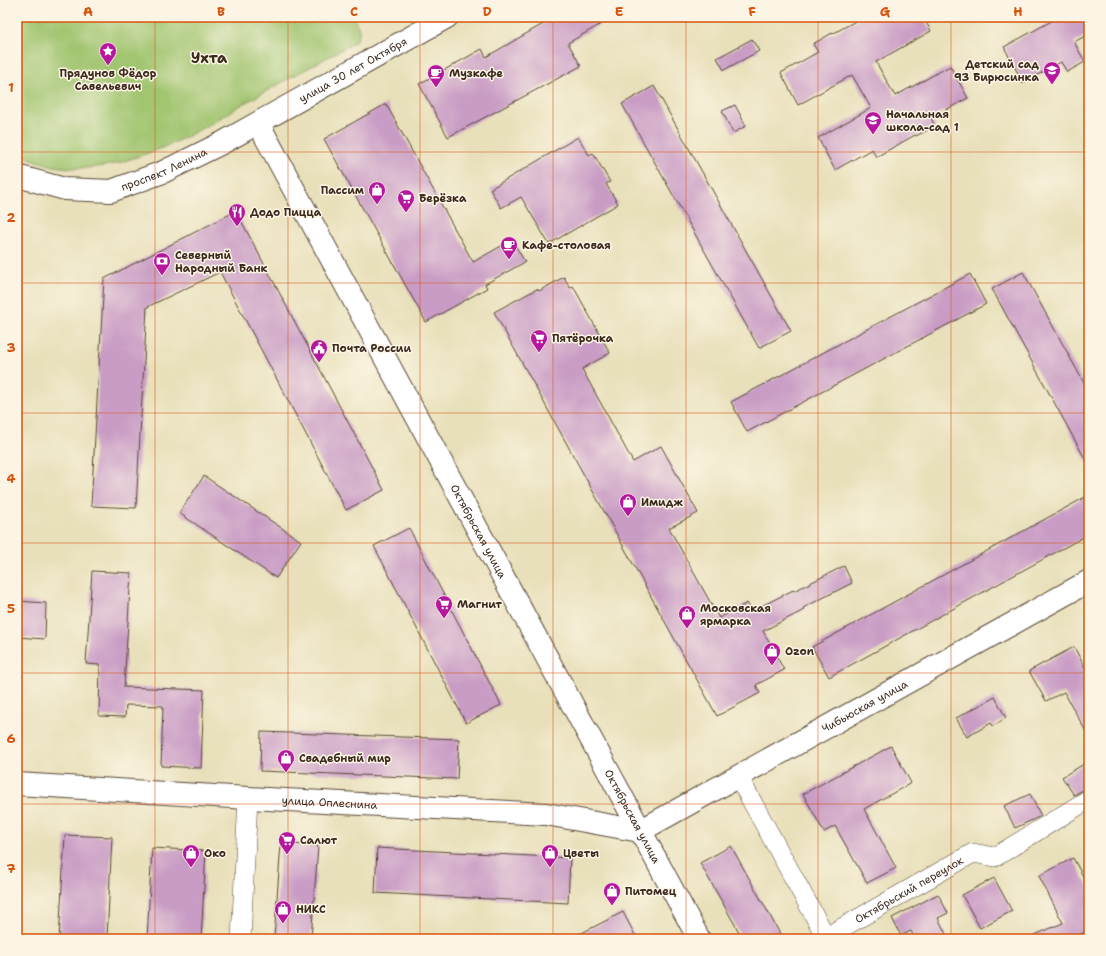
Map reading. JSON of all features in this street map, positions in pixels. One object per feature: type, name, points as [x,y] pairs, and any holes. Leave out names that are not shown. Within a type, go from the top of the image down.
[{"type":"street","name":"улица 30 лет Октября","points":[[258,123],[447,17]]},
{"type":"street","name":"проспект Ленина","points":[[17,176],[65,189],[111,190],[163,172],[216,147],[258,123]]},
{"type":"street","name":"Октябрьская улица","points":[[258,123],[699,939]]},
{"type":"street","name":"Чибьюская улица","points":[[640,831],[1089,581]]},
{"type":"street","name":"Октябрьский переулок","points":[[738,776],[826,937],[973,853],[995,857],[1089,799]]},
{"type":"street","name":"улица Оплеснина","points":[[17,784],[546,814],[640,831]]},
{"type":"street","points":[[240,939],[248,798]]},
{"type":"green space","points":[[17,17],[353,17],[359,29],[359,35],[355,42],[186,137],[157,150],[119,163],[88,168],[70,168],[53,166],[17,153]]},
{"type":"building","points":[[555,17],[613,17],[568,43],[581,66],[448,137],[419,84],[482,49],[486,57]]},
{"type":"building","points":[[863,17],[923,17],[931,31],[876,62],[895,96],[950,66],[968,98],[931,118],[935,126],[916,136],[915,135],[876,157],[872,149],[835,170],[818,138],[871,108],[852,75],[798,105],[781,73],[818,52],[813,44]]},
{"type":"building","points":[[1059,17],[1089,17],[1089,34],[1074,42],[1085,62],[1067,72],[1061,62],[1023,83],[1004,47]]},
{"type":"building","points":[[752,39],[759,51],[724,70],[717,58]]},
{"type":"building","points":[[654,86],[791,331],[759,348],[622,104]]},
{"type":"building","name":"Берёзка","points":[[386,104],[473,262],[512,240],[525,262],[485,284],[487,288],[426,322],[324,139]]},
{"type":"building","points":[[735,105],[746,126],[733,133],[722,111]]},
{"type":"building","points":[[578,137],[589,155],[593,153],[610,182],[606,184],[618,204],[549,244],[521,197],[501,208],[490,189]]},
{"type":"building","points":[[236,211],[384,490],[346,510],[220,272],[147,307],[136,508],[91,506],[104,279]]},
{"type":"building","points":[[1023,272],[1089,392],[1089,466],[992,289]]},
{"type":"building","points":[[970,274],[986,304],[747,432],[731,402]]},
{"type":"building","points":[[564,277],[570,288],[573,286],[610,353],[582,369],[633,462],[661,446],[698,513],[669,528],[719,618],[747,603],[752,611],[844,566],[852,583],[803,608],[804,610],[763,631],[784,670],[756,685],[760,693],[717,716],[494,312],[537,289],[539,291]]},
{"type":"building","points":[[204,476],[301,541],[276,578],[179,513]]},
{"type":"building","points":[[1089,495],[1089,534],[829,677],[812,647]]},
{"type":"building","points":[[409,528],[501,705],[466,723],[374,546]]},
{"type":"building","points":[[92,571],[131,573],[124,687],[204,690],[201,768],[161,766],[163,706],[126,705],[125,717],[99,716],[100,665],[86,664]]},
{"type":"building","points":[[17,601],[46,603],[45,639],[17,637]]},
{"type":"building","points":[[1074,647],[1089,675],[1089,737],[1064,692],[1046,701],[1029,671]]},
{"type":"building","points":[[995,697],[1006,718],[993,726],[991,723],[967,737],[956,718]]},
{"type":"building","points":[[261,732],[459,739],[457,779],[260,771]]},
{"type":"building","points":[[891,746],[911,783],[864,809],[896,868],[867,883],[835,826],[824,832],[803,794]]},
{"type":"building","points":[[1089,761],[1089,788],[1074,795],[1062,777]]},
{"type":"building","points":[[1030,794],[1041,816],[1015,828],[1004,806]]},
{"type":"building","points":[[65,835],[112,837],[107,939],[59,939]]},
{"type":"building","points":[[281,843],[318,846],[311,939],[274,939]]},
{"type":"building","points":[[731,846],[783,939],[743,939],[700,863]]},
{"type":"building","points":[[152,848],[206,851],[201,939],[147,939]]},
{"type":"building","points":[[377,848],[570,858],[568,903],[375,893]]},
{"type":"building","points":[[1073,858],[1089,887],[1089,930],[1070,939],[1025,939],[1063,923],[1039,876]]},
{"type":"building","points":[[994,878],[1012,911],[980,928],[962,895]]},
{"type":"building","points":[[938,894],[948,913],[938,918],[946,934],[936,939],[915,939],[911,931],[901,936],[892,918]]},
{"type":"building","points":[[623,912],[637,939],[570,939]]},
{"type":"place","name":"Прядунов Фёдор Савельевич","points":[[108,66]]},
{"type":"place","name":"Детский сад 93 Бирюсинка","points":[[1052,85]]},
{"type":"place","name":"Музкафе","points":[[436,88]]},
{"type":"place","name":"Начальная школа-сад 1","points":[[873,135]]},
{"type":"place","name":"Пассим","points":[[377,205]]},
{"type":"place","name":"Берёзка","points":[[406,213]]},
{"type":"place","name":"Додо Пицца","points":[[237,227]]},
{"type":"place","name":"Кафе-столовая","points":[[509,260]]},
{"type":"place","name":"Северный Народный Банк","points":[[162,276]]},
{"type":"place","name":"Пятёрочка","points":[[539,353]]},
{"type":"place","name":"Почта России","points":[[319,363]]},
{"type":"place","name":"Имидж","points":[[628,517]]},
{"type":"place","name":"Магнит","points":[[444,619]]},
{"type":"place","name":"Московская ярмарка","points":[[687,629]]},
{"type":"place","name":"Ozon","points":[[772,666]]},
{"type":"place","name":"Свадебный мир","points":[[286,773]]},
{"type":"place","name":"Салют","points":[[287,855]]},
{"type":"place","name":"Око","points":[[191,868]]},
{"type":"place","name":"Цветы","points":[[550,868]]},
{"type":"place","name":"Питомец","points":[[612,906]]},
{"type":"place","name":"НИКС","points":[[283,924]]},
{"type":"district","name":"Ухта","points":[[209,58]]}]
